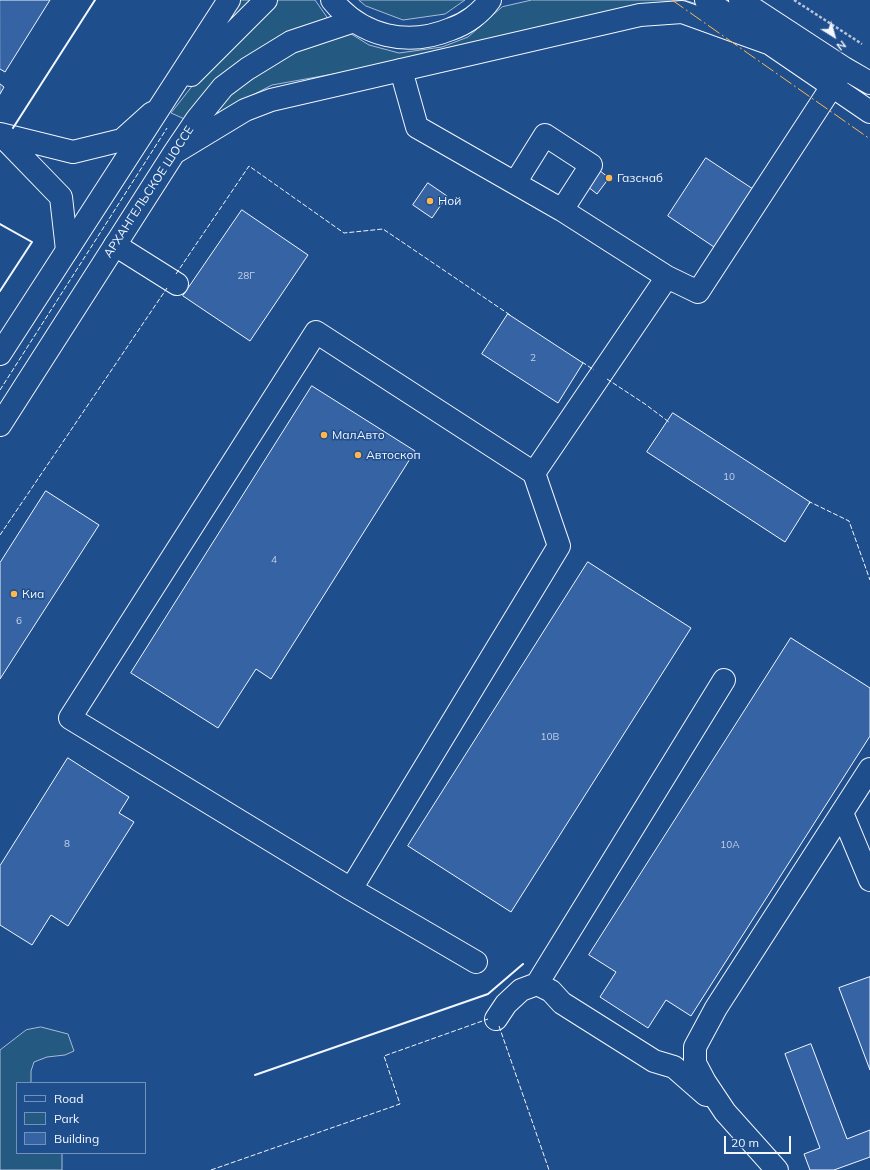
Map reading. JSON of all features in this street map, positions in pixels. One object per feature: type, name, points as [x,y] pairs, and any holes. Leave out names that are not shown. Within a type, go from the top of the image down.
[{"type":"main road","points":[[0,354],[159,106],[229,0]]},
{"type":"main road","points":[[0,134],[73,152],[122,140],[159,106],[266,0]]},
{"type":"main road","points":[[332,0],[354,21],[378,33],[399,38],[419,38],[438,35],[460,26],[493,2]]},
{"type":"main road","points":[[706,0],[870,112]]},
{"type":"main road","points":[[740,0],[844,68],[870,83]]},
{"type":"main road","points":[[174,153],[245,110],[272,100],[640,15],[682,12],[768,43]]},
{"type":"main road","name":"АРХАНГЕЛЬСКОЕ ШОССЕ","points":[[0,425],[174,153],[197,119],[223,87],[247,69],[291,42],[354,21]]},
{"type":"main road","points":[[401,70],[417,127],[562,210],[667,277],[698,292],[844,68]]},
{"type":"main road","points":[[0,134],[61,197],[67,250]]},
{"type":"main road","points":[[515,182],[546,136],[591,165],[562,210]]},
{"type":"main road","points":[[115,245],[177,284]]},
{"type":"main road","points":[[534,473],[667,277]]},
{"type":"main road","points":[[351,889],[559,546],[534,473],[316,332],[70,718],[351,889],[476,962]]},
{"type":"main road","points":[[496,1019],[506,1004],[522,990],[537,984],[724,680]]},
{"type":"main road","points":[[725,1112],[705,1082],[695,1063],[695,1047],[716,1008],[870,769]]},
{"type":"main road","points":[[842,813],[870,880]]},
{"type":"main road","points":[[537,984],[551,991],[562,1003],[654,1061],[674,1067],[725,1112],[777,1170]]},
{"type":"path","points":[[794,0],[862,44]]},
{"type":"green space","points":[[239,0],[252,0],[217,36]]},
{"type":"green space","points":[[274,0],[315,0],[329,20],[189,121],[171,113],[204,71]]},
{"type":"green space","points":[[359,0],[465,0],[445,14],[403,20],[366,6]]},
{"type":"green space","points":[[532,0],[684,0],[707,7],[272,85],[210,117],[228,91],[290,46],[348,32],[369,45],[399,53],[442,47],[468,37],[502,7]]},
{"type":"green space","points":[[41,1027],[68,1034],[74,1051],[65,1055],[47,1057],[34,1062],[31,1071],[31,1082],[16,1082],[16,1154],[62,1154],[62,1170],[0,1170],[0,1050],[26,1030]]},
{"type":"building","points":[[0,0],[50,0],[5,72],[0,69]]},
{"type":"building","points":[[0,84],[4,87],[0,94]]},
{"type":"building","points":[[706,158],[756,191],[717,249],[668,216]]},
{"type":"building","points":[[599,170],[609,178],[597,194],[587,186]]},
{"type":"building","points":[[428,183],[447,196],[432,218],[413,205]]},
{"type":"building","points":[[242,210],[308,255],[250,341],[183,296]]},
{"type":"building","points":[[508,314],[583,363],[558,403],[482,354]]},
{"type":"building","points":[[312,386],[415,451],[271,679],[256,669],[218,728],[131,673]]},
{"type":"building","points":[[673,413],[810,502],[785,542],[647,452]]},
{"type":"building","points":[[46,491],[99,525],[0,679],[0,563]]},
{"type":"building","points":[[588,562],[691,628],[511,912],[408,846]]},
{"type":"building","points":[[791,638],[870,688],[870,736],[691,1016],[666,1000],[648,1028],[600,997],[616,972],[589,955]]},
{"type":"building","points":[[68,758],[129,797],[119,813],[134,822],[68,926],[51,915],[32,945],[0,925],[0,866]]},
{"type":"building","points":[[870,977],[870,1070],[839,988]]},
{"type":"building","points":[[811,1044],[847,1139],[870,1130],[870,1157],[834,1170],[810,1170],[804,1154],[820,1148],[785,1054]]},
{"type":"fence","points":[[0,390],[167,128]]},
{"type":"fence","points":[[176,274],[249,166],[344,233],[383,229],[510,315]]},
{"type":"fence","points":[[0,535],[167,288]]},
{"type":"fence","points":[[582,362],[594,370]]},
{"type":"fence","points":[[607,379],[669,422]]},
{"type":"fence","points":[[809,504],[810,502],[849,521],[870,580]]},
{"type":"fence","points":[[211,1170],[400,1104],[384,1056],[488,1019]]},
{"type":"fence","points":[[499,1026],[549,1170]]},
{"type":"wall","points":[[13,128],[95,0]]},
{"type":"wall","points":[[0,224],[32,242],[0,291]]},
{"type":"wall","points":[[255,1075],[488,994],[523,964]]},
{"type":"power","points":[[672,0],[870,139]]},
{"type":"place","name":"Газснаб","points":[[609,178]]},
{"type":"place","name":"Ной","points":[[430,201]]},
{"type":"place","name":"МалАвто","points":[[324,435]]},
{"type":"place","name":"Автоскоп","points":[[358,455]]},
{"type":"place","name":"Киа","points":[[14,594]]}]
